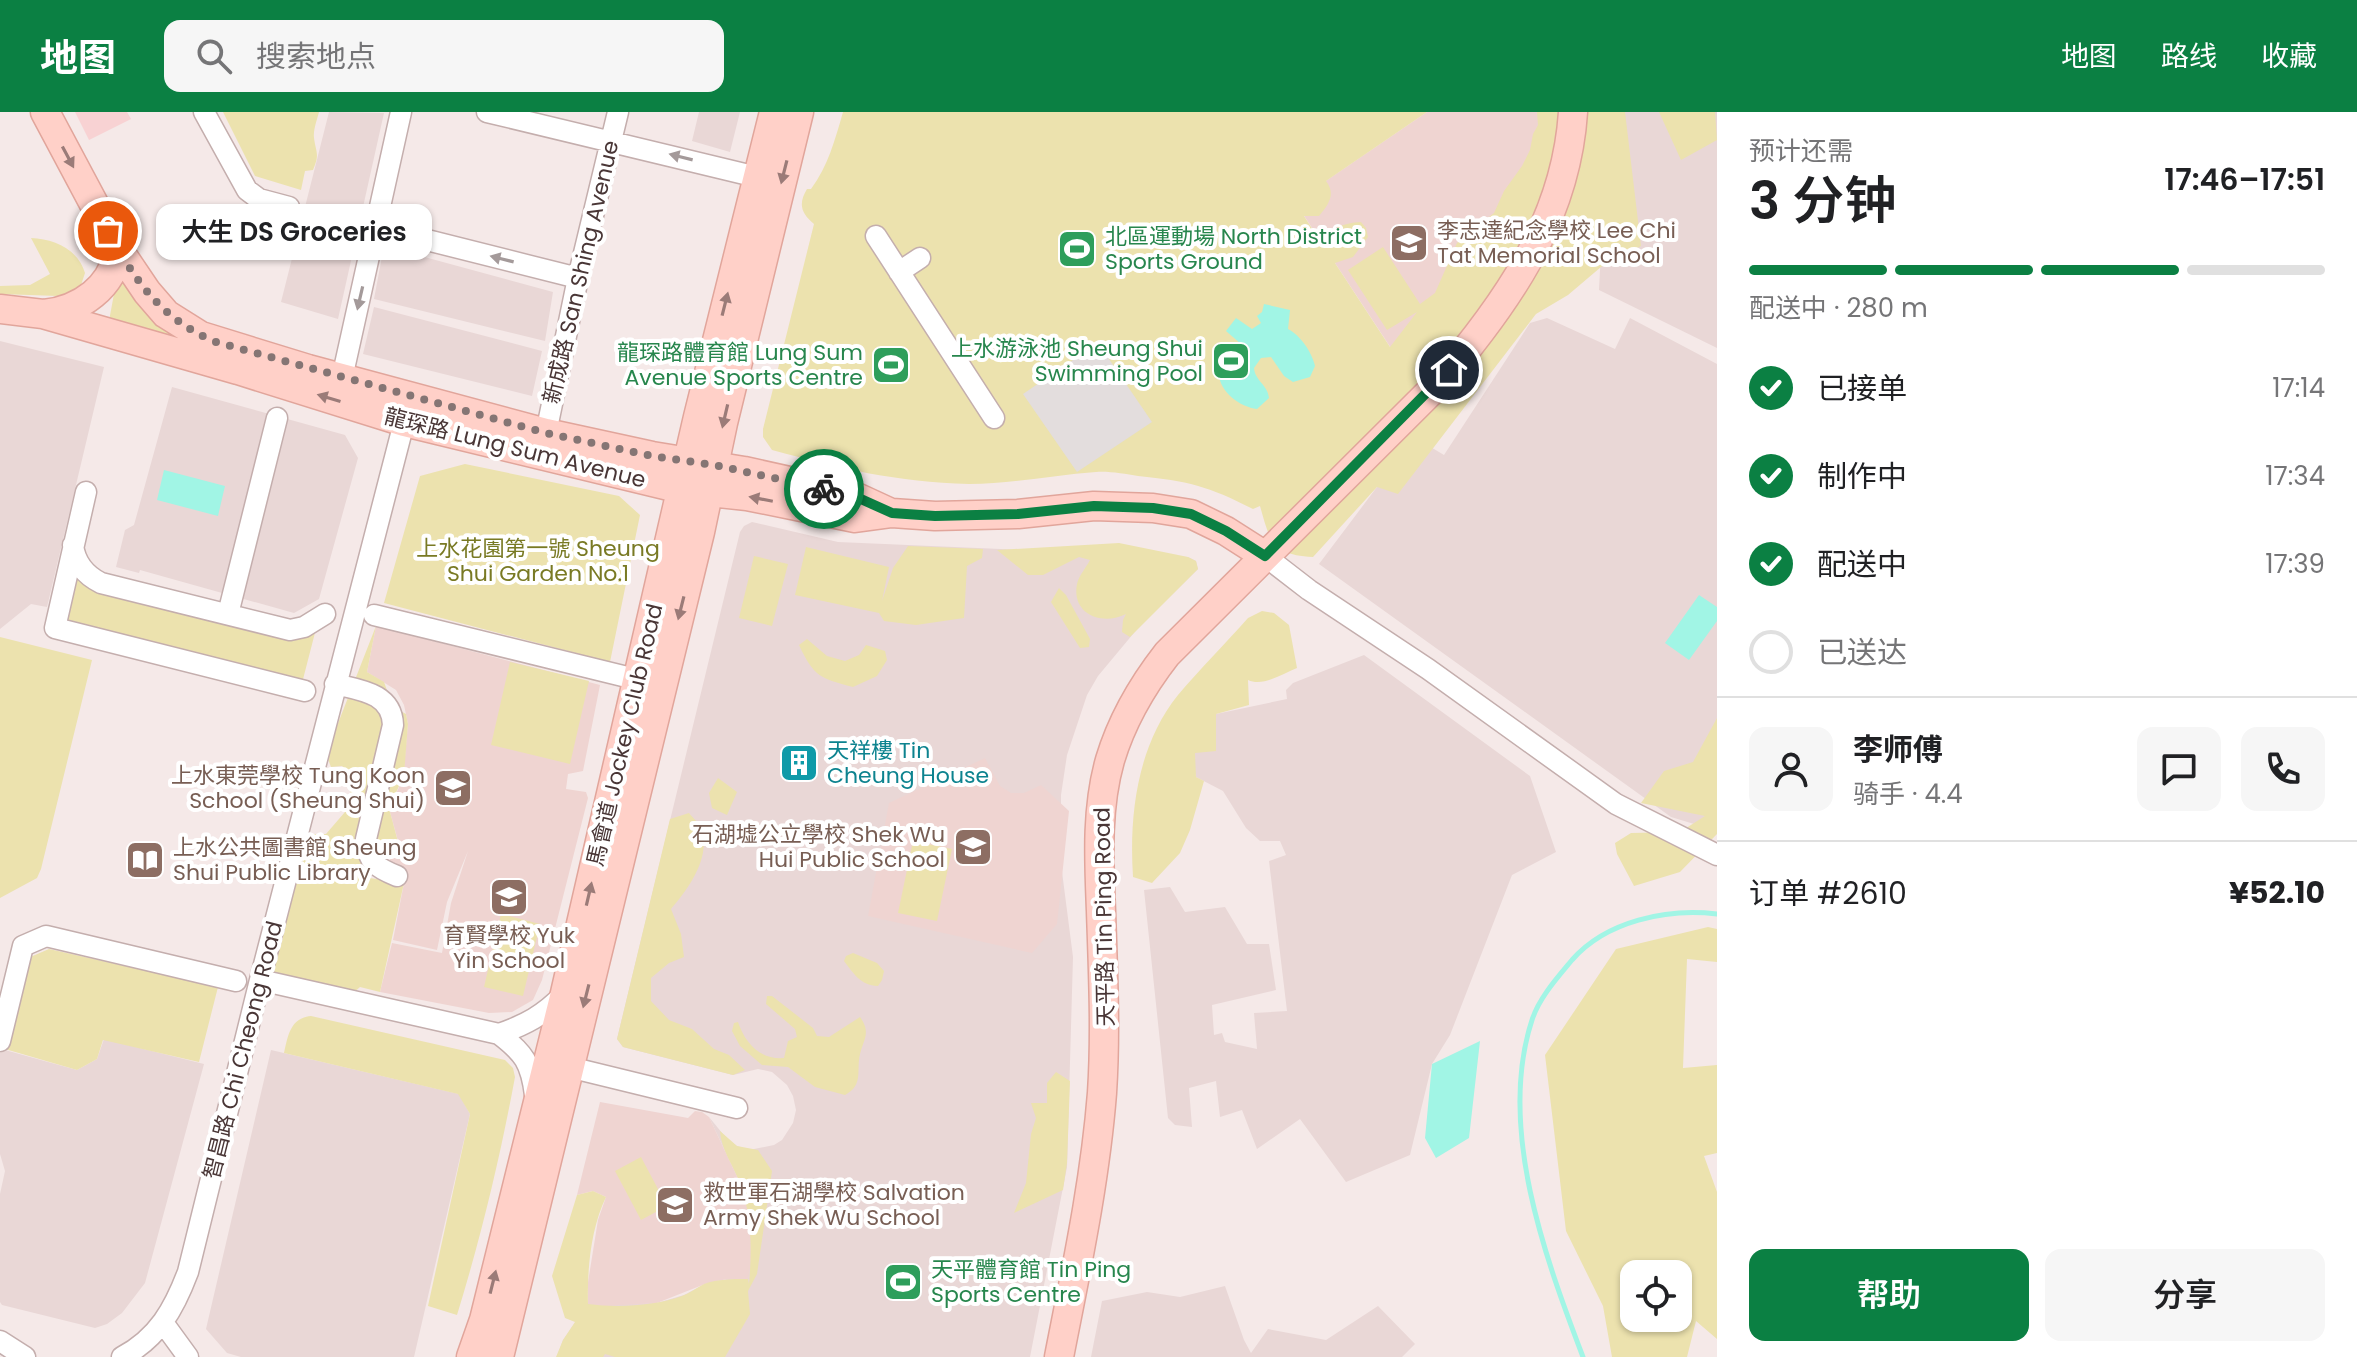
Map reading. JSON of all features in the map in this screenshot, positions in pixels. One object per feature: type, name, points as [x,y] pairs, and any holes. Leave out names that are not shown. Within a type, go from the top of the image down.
[{"type":"street","name":"龍琛路 Lung Sum Avenue","points":[[45,112],[118,249],[157,304],[188,329],[216,342],[342,378],[407,409],[546,433],[852,495],[892,513]]},
{"type":"street","points":[[204,112],[247,190],[259,199],[289,207]]},
{"type":"street","points":[[342,378],[401,112]]},
{"type":"street","points":[[487,112],[757,177]]},
{"type":"street","name":"新成路 San Shing Avenue","points":[[546,433],[578,278],[618,112]]},
{"type":"street","name":"馬會道 Jockey Club Road","points":[[701,463],[757,177],[774,112]]},
{"type":"street","name":"馬會道 Jockey Club Road","points":[[471,1357],[484,1320],[701,463],[799,112]]},
{"type":"street","name":"天平路 Tin Ping Road","points":[[1059,1357],[1085,1221],[1102,1095],[1105,1041],[1099,829],[1109,763],[1129,711],[1147,680],[1183,636],[1436,386],[1514,286],[1540,238],[1559,187],[1571,143],[1573,112]]},
{"type":"street","points":[[375,227],[578,278]]},
{"type":"street","points":[[876,236],[994,418]]},
{"type":"street","points":[[43,314],[70,308],[98,290],[116,262],[118,249]]},
{"type":"street","points":[[899,272],[920,258]]},
{"type":"street","name":"龍琛路 Lung Sum Avenue","points":[[0,309],[43,314],[238,370],[407,409],[694,491],[747,496],[855,518],[892,513],[949,516],[1018,514],[1094,506],[1153,508],[1191,514],[1226,531],[1265,556]]},
{"type":"street","name":"智昌路 Chi Cheong Road","points":[[132,1356],[164,1324],[175,1306],[188,1272],[407,409]]},
{"type":"street","points":[[228,614],[277,418]]},
{"type":"street","name":"馬會道 Jockey Club Road","points":[[499,1357],[569,1067],[694,491]]},
{"type":"street","points":[[86,492],[55,628],[305,691]]},
{"type":"street","points":[[73,544],[79,564],[92,579],[101,583],[290,630],[304,627],[325,614]]},
{"type":"street","points":[[1265,556],[1616,804],[1717,855]]},
{"type":"street","points":[[374,615],[623,676]]},
{"type":"street","points":[[335,684],[380,698],[393,715],[366,839],[372,863],[397,876]]},
{"type":"street","points":[[0,1041],[23,946],[46,936],[236,981]]},
{"type":"street","points":[[260,980],[499,1034],[521,1051],[532,1072],[537,1104]]},
{"type":"street","points":[[499,1034],[546,1013],[565,993]]},
{"type":"street","points":[[569,1067],[737,1108]]},
{"type":"street","points":[[164,1324],[188,1357]]},
{"type":"street","points":[[0,1341],[25,1357]]},
{"type":"shaded area","points":[[75,112],[127,112],[131,119],[89,140]]},
{"type":"shaded area","points":[[329,112],[384,113],[338,319],[281,302]]},
{"type":"shaded area","points":[[699,112],[740,112],[730,152],[692,141]]},
{"type":"shaded area","name":"李志達紀念學校 Lee Chi Tat Memorial School","points":[[1427,112],[1545,112],[1538,147],[1408,374],[1295,202]]},
{"type":"shaded area","points":[[1608,112],[1717,112],[1717,348],[1599,290]]},
{"type":"shaded area","points":[[384,246],[553,292],[545,341],[374,299]]},
{"type":"shaded area","points":[[1264,304],[1290,310],[1288,329],[1305,344],[1315,366],[1310,377],[1293,382],[1284,376],[1271,357],[1261,358],[1254,368],[1269,398],[1257,409],[1241,404],[1228,393],[1219,371],[1224,359],[1241,344],[1226,331],[1236,318],[1252,329],[1261,323],[1257,316]]},
{"type":"shaded area","points":[[374,307],[542,351],[532,396],[363,354]]},
{"type":"shaded area","points":[[1547,318],[1615,349],[1630,318],[1717,364],[1717,831],[1671,817],[1319,564],[1377,487],[1429,446],[1444,455],[1530,323]]},
{"type":"shaded area","points":[[0,341],[104,367],[47,607],[31,604],[0,629]]},
{"type":"shaded area","points":[[1098,343],[1152,422],[1077,472],[1023,394]]},
{"type":"shaded area","points":[[172,387],[345,435],[358,458],[319,599],[294,613],[140,570],[139,573],[116,567],[125,530],[134,525]]},
{"type":"shaded area","points":[[164,470],[225,486],[218,516],[157,500]]},
{"type":"shaded area","points":[[752,522],[838,542],[1188,557],[1196,561],[1198,569],[1138,628],[1098,676],[1087,695],[1067,755],[1061,795],[1061,864],[1073,957],[1067,1167],[1030,1357],[557,1357],[563,1340],[588,1304],[657,1303],[684,1295],[705,1284],[727,1279],[740,1183],[709,1117],[727,1139],[749,1150],[774,1145],[782,1140],[793,1123],[796,1110],[793,1096],[787,1085],[772,1072],[758,1069],[733,1075],[623,1047],[617,1039],[740,532]]},
{"type":"shaded area","points":[[1699,595],[1717,607],[1717,621],[1689,660],[1665,643]]},
{"type":"shaded area","points":[[376,626],[600,685],[583,771],[568,774],[566,789],[586,792],[588,798],[542,980],[533,1000],[512,1012],[489,1013],[380,992],[392,943],[442,953],[451,903],[468,851],[447,902],[437,950],[393,940],[404,883],[384,878],[393,851],[401,852],[389,808],[403,779],[408,724],[404,705],[396,690],[367,672]]},
{"type":"shaded area","points":[[1364,655],[1530,776],[1556,852],[1512,875],[1450,1035],[1432,1064],[1410,1155],[1346,1182],[1300,1119],[1257,1149],[1242,1110],[1220,1117],[1216,1081],[1189,1088],[1192,1127],[1175,1125],[1168,1118],[1144,890],[1170,887],[1185,912],[1225,907],[1247,944],[1269,944],[1276,990],[1212,1005],[1214,1035],[1222,1033],[1225,1042],[1257,1049],[1254,1013],[1287,1011],[1269,861],[1286,855],[1280,841],[1260,841],[1246,828],[1223,791],[1196,777],[1190,753],[1216,714],[1287,699],[1286,690],[1293,683]]},
{"type":"shaded area","name":"石湖墟公立學校 Shek Wu Hui Public School","points":[[985,758],[1000,786],[1011,793],[1024,793],[1041,785],[1069,811],[1057,924],[1032,953],[868,916],[889,803]]},
{"type":"shaded area","points":[[104,1039],[204,1064],[145,1283],[122,1313],[95,1328],[0,1302],[0,1194],[5,1171],[0,1154],[0,1053],[5,1050],[77,1070],[97,1059]]},
{"type":"shaded area","points":[[1480,1041],[1469,1138],[1436,1158],[1425,1138],[1432,1064]]},
{"type":"shaded area","points":[[271,1050],[459,1094],[470,1114],[414,1357],[241,1357],[227,1353],[206,1329]]},
{"type":"shaded area","name":"救世軍石湖學校 Salvation Army Shek Wu School","points":[[600,1102],[688,1118],[695,1111],[709,1117],[740,1183],[747,1206],[753,1250],[748,1279],[727,1279],[705,1284],[657,1303],[588,1304],[588,1282],[598,1220],[606,1197],[593,1191],[577,1195]]},
{"type":"shaded area","points":[[1225,1286],[1251,1353],[1268,1329],[1326,1340],[1378,1306],[1415,1344],[1402,1357],[1091,1357],[1102,1301],[1147,1292],[1180,1297]]},
{"type":"green space","points":[[223,112],[319,112],[314,135],[316,160],[313,170],[305,171],[301,190],[255,176]]},
{"type":"green space","points":[[843,112],[1427,112],[1326,181],[1331,195],[1326,207],[1319,216],[1304,216],[1324,247],[1329,235],[1342,225],[1361,222],[1366,228],[1368,237],[1353,257],[1335,263],[1390,347],[1417,312],[1387,330],[1348,270],[1383,247],[1420,304],[1435,293],[1457,243],[1494,213],[1504,191],[1522,166],[1538,125],[1537,112],[1625,112],[1641,246],[1601,267],[1568,295],[1536,314],[1398,494],[1377,487],[1313,557],[1300,556],[1275,544],[1260,506],[1253,509],[1210,490],[1184,483],[1101,472],[1001,483],[917,481],[772,450],[763,437],[763,429],[814,224],[804,212],[802,199],[826,162]]},
{"type":"green space","points":[[1659,112],[1715,112],[1717,140],[1681,160]]},
{"type":"green space","points":[[31,238],[56,243],[77,258],[85,273],[80,288],[58,296],[0,294],[0,286],[30,285],[50,274]]},
{"type":"green space","points":[[118,272],[189,343],[109,321]]},
{"type":"green space","name":"上水花園第一號 Sheung Shui Garden No.1","points":[[465,464],[619,496],[640,515],[610,662],[384,603],[420,476]]},
{"type":"green space","points":[[1119,543],[1188,557],[1196,561],[1198,569],[1130,637],[1122,632],[1126,614],[1099,618],[1084,610],[1079,603],[1077,584],[1090,560],[1079,557],[1043,575],[1028,575],[997,550]]},
{"type":"green space","points":[[908,546],[983,549],[982,558],[967,566],[964,618],[916,625],[884,621],[879,613],[795,595],[806,547],[889,567],[882,601],[893,568]]},
{"type":"green space","points":[[754,556],[788,564],[772,626],[739,618]]},
{"type":"green space","points":[[77,574],[99,589],[317,625],[301,687],[65,627]]},
{"type":"green space","points":[[1059,588],[1090,639],[1089,647],[1080,648],[1051,602]]},
{"type":"green space","points":[[1262,611],[1274,613],[1289,625],[1297,668],[1266,681],[1248,680],[1249,705],[1216,714],[1216,751],[1195,753],[1196,777],[1204,781],[1180,853],[1152,883],[1133,877],[1135,806],[1153,736],[1186,685],[1248,618]]},
{"type":"green space","points":[[376,626],[367,672],[384,682],[393,707],[406,714],[408,724],[404,775],[389,808],[401,853],[385,852],[376,839],[384,780],[371,773],[367,815],[360,807],[357,850],[364,866],[363,877],[404,883],[380,992],[360,987],[351,995],[260,980],[299,826],[310,834],[326,834],[351,805],[350,773],[342,766],[331,767],[326,754]]},
{"type":"green space","points":[[0,637],[92,660],[41,869],[37,878],[0,898]]},
{"type":"green space","points":[[807,639],[827,656],[845,661],[859,655],[866,645],[885,651],[887,660],[877,676],[853,687],[825,678],[814,670],[799,645]]},
{"type":"green space","points":[[510,662],[589,681],[570,764],[491,745]]},
{"type":"green space","points":[[1717,718],[1717,834],[1680,872],[1634,886],[1617,854],[1615,843],[1631,833],[1680,832],[1705,816],[1641,803],[1664,771],[1693,762]]},
{"type":"green space","points":[[718,778],[737,792],[727,815],[712,808],[709,793]]},
{"type":"green space","points":[[689,813],[701,828],[704,839],[696,872],[671,909],[681,934],[684,957],[669,963],[651,978],[651,1001],[669,1020],[692,1029],[745,1070],[733,1075],[623,1047],[617,1039],[670,819]]},
{"type":"green space","points":[[913,841],[952,849],[937,921],[898,913]]},
{"type":"green space","points":[[501,914],[540,924],[523,996],[484,987]]},
{"type":"green space","points":[[1708,927],[1717,929],[1717,962],[1687,959],[1683,1068],[1717,1065],[1717,1153],[1704,1156],[1717,1192],[1717,1339],[1696,1321],[1687,1357],[1612,1357],[1603,1306],[1566,1231],[1545,1055],[1616,949]]},
{"type":"green space","points":[[49,949],[218,987],[199,1062],[103,1040],[97,1059],[77,1070],[5,1049],[28,958]]},
{"type":"green space","points":[[853,953],[877,963],[884,971],[878,986],[862,981],[844,961],[846,956]]},
{"type":"green space","points":[[767,996],[772,996],[813,1028],[817,1036],[829,1037],[860,1017],[866,1036],[860,1054],[857,1082],[851,1091],[845,1095],[815,1087],[788,1067],[762,1065],[740,1046],[732,1031],[734,1023],[738,1022],[755,1049],[775,1058],[784,1058],[788,1041],[797,1037],[795,1029],[766,1004]]},
{"type":"green space","points":[[311,1016],[505,1060],[513,1068],[515,1077],[496,1167],[457,1315],[428,1306],[470,1114],[458,1094],[284,1053],[294,1024]]},
{"type":"green space","points":[[1056,1072],[1070,1081],[1063,1190],[1014,1213],[1026,1183],[1031,1134],[1036,1118],[1031,1103],[1047,1103],[1047,1083]]},
{"type":"green space","points":[[720,1131],[737,1146],[758,1150],[772,1171],[757,1274],[748,1291],[750,1314],[725,1357],[615,1357],[605,1354],[603,1357],[556,1357],[575,1322],[565,1318],[552,1276],[577,1195],[593,1191],[606,1197],[591,1249],[588,1304],[648,1304],[682,1296],[715,1281],[748,1279],[749,1284],[751,1246],[747,1208]]},
{"type":"green space","points":[[641,1157],[667,1206],[641,1220],[615,1171]]},
{"type":"waterway","points":[[1583,1357],[1541,1235],[1523,1147],[1520,1104],[1523,1061],[1532,1020],[1560,974],[1586,947],[1602,936],[1638,920],[1658,916],[1717,914]]},
{"type":"way so far","points":[[108,231],[147,292],[166,314],[216,342],[546,433],[824,489]]},
{"type":"place","name":"大生 DS Groceries","points":[[108,231]]},
{"type":"place","name":"李志達紀念學校 Lee Chi Tat Memorial School","points":[[1409,243]]},
{"type":"place","name":"北區運動場 North District Sports Ground","points":[[1077,249]]},
{"type":"place","name":"上水游泳池 Sheung Shui Swimming Pool","points":[[1231,361]]},
{"type":"place","name":"龍琛路體育館 Lung Sum Avenue Sports Centre","points":[[891,365]]},
{"type":"place","name":"天祥樓 Tin Cheung House","points":[[799,763]]},
{"type":"place","name":"上水東莞學校 Tung Koon School (Sheung Shui)","points":[[453,788]]},
{"type":"place","name":"石湖墟公立學校 Shek Wu Hui Public School","points":[[973,847]]},
{"type":"place","name":"上水公共圖書館 Sheung Shui Public Library","points":[[145,860]]},
{"type":"place","name":"育賢學校 Yuk Yin School","points":[[509,897]]},
{"type":"place","name":"救世軍石湖學校 Salvation Army Shek Wu School","points":[[675,1205]]},
{"type":"place","name":"天平體育館 Tin Ping Sports Centre","points":[[903,1282]]},
{"type":"route","points":[[824,489],[852,495],[892,513],[935,516],[1018,514],[1094,506],[1153,508],[1191,514],[1226,531],[1265,556],[1449,370]]}]
